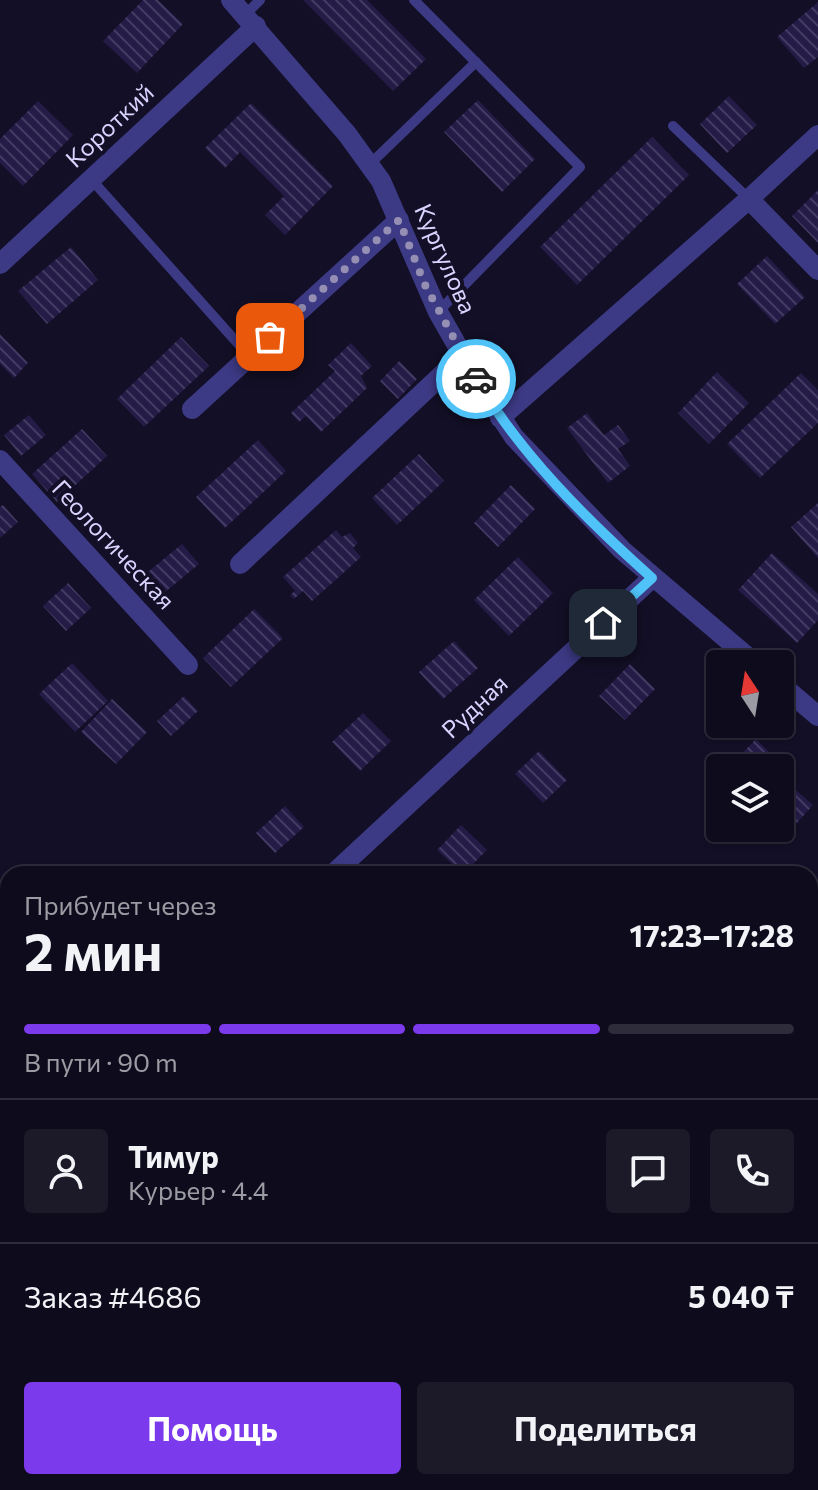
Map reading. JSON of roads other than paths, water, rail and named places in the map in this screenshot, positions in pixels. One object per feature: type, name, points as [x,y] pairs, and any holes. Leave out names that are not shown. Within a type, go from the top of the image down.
[{"type":"street","name":"Кургулова","points":[[244,14],[370,164],[392,200],[414,262],[438,312],[500,418],[527,453],[652,578],[739,650]]},
{"type":"street","name":"Короткий","points":[[0,264],[91,179],[244,14]]},
{"type":"street","points":[[500,418],[818,135]]},
{"type":"street","points":[[749,199],[818,270]]},
{"type":"street","points":[[192,409],[399,220]]},
{"type":"street","points":[[240,564],[462,356]]},
{"type":"street","name":"Геологическая","points":[[0,460],[188,665]]},
{"type":"street","name":"Рудная","points":[[342,866],[652,578]]},
{"type":"street","points":[[794,696],[818,716]]},
{"type":"lane","points":[[244,14],[260,0]]},
{"type":"lane","points":[[414,0],[580,167],[438,312]]},
{"type":"lane","points":[[370,164],[476,62]]},
{"type":"lane","points":[[673,126],[749,199]]},
{"type":"lane","points":[[91,179],[249,356]]}]
